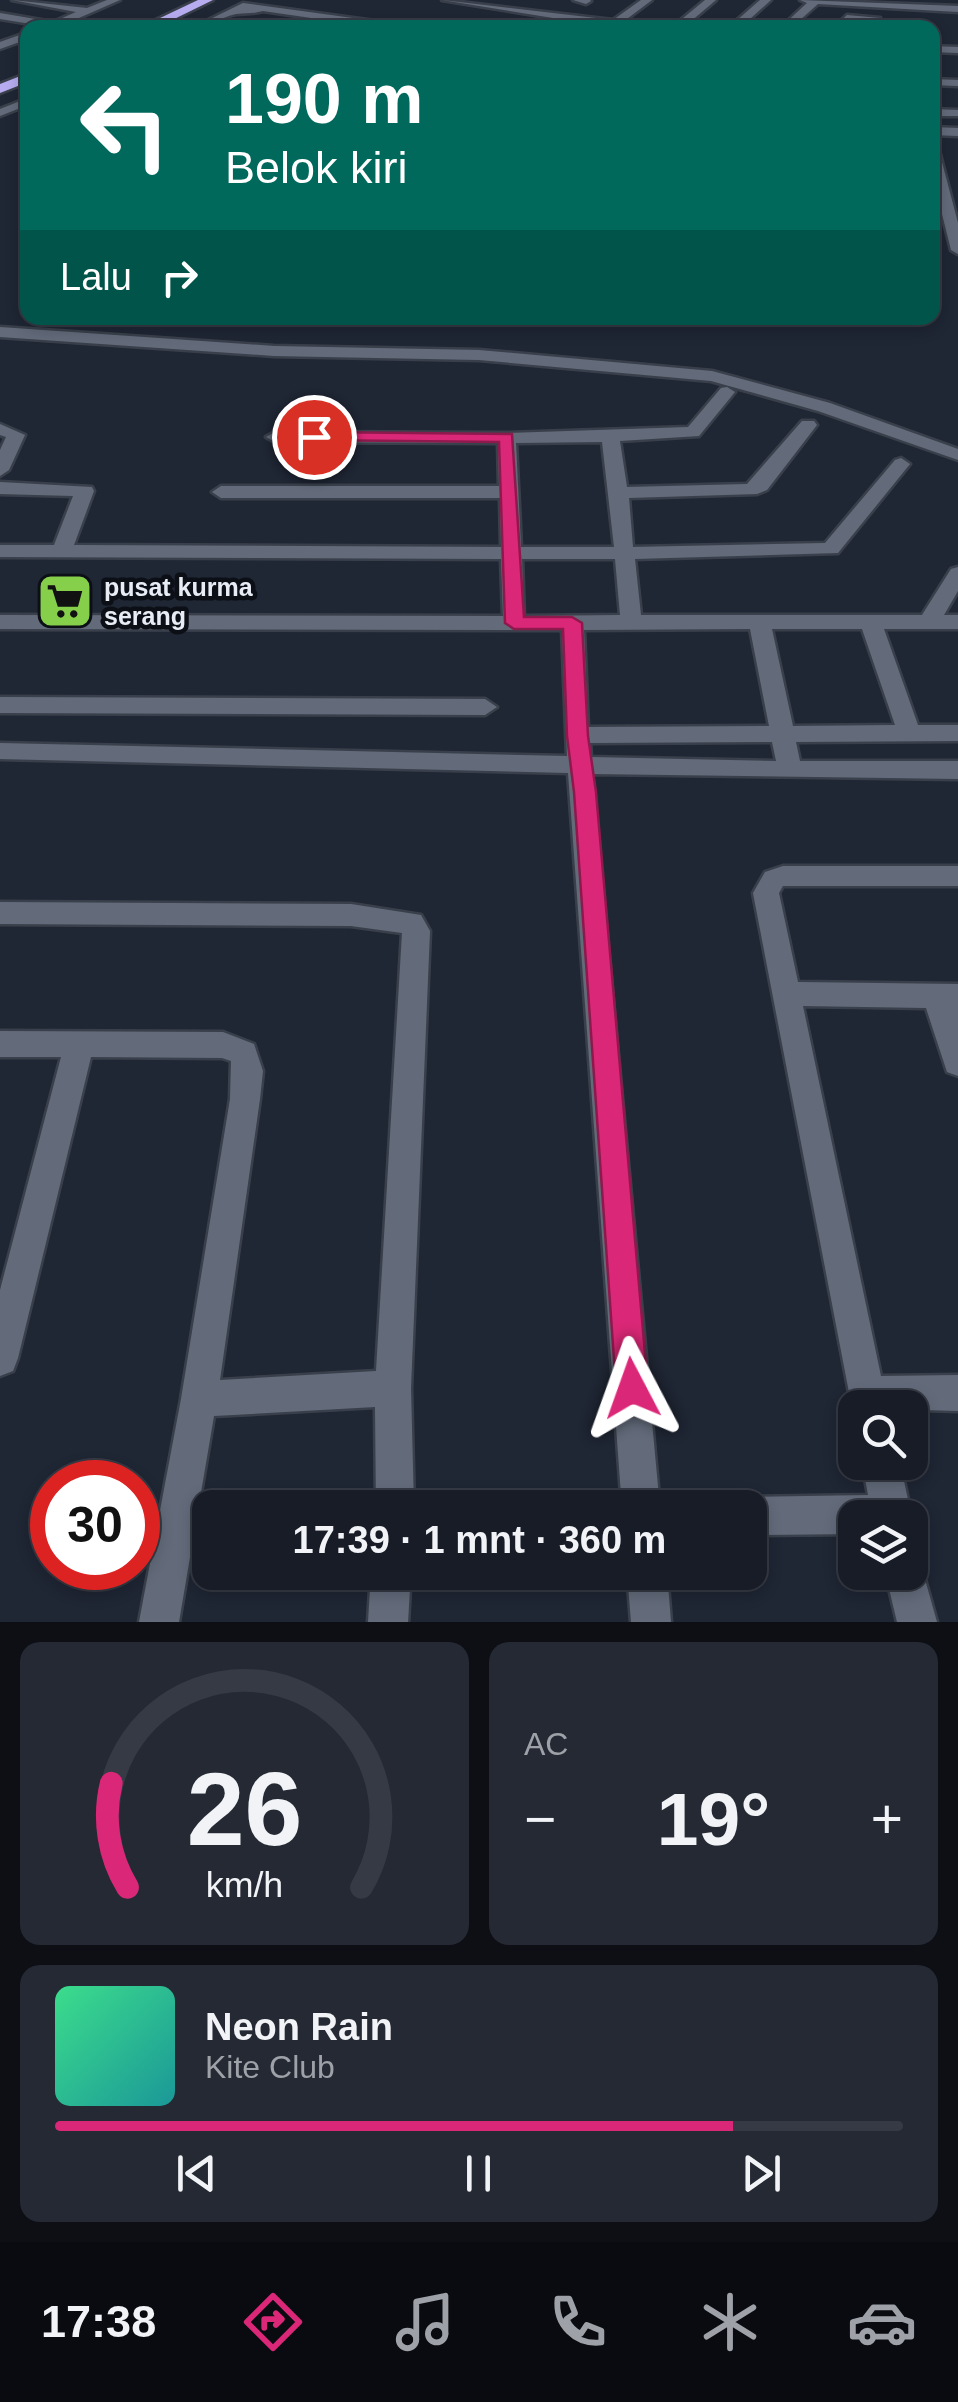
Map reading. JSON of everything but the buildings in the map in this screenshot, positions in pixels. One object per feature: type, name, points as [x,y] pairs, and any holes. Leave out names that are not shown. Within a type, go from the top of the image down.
[{"type":"highway","points":[[144,20],[188,0]]},
{"type":"highway","points":[[163,20],[207,0]]},
{"type":"street","points":[[17,0],[87,11]]},
{"type":"street","points":[[44,4],[56,0]]},
{"type":"street","points":[[65,20],[115,0]]},
{"type":"street","points":[[447,0],[584,20]]},
{"type":"street","points":[[578,0],[586,0]]},
{"type":"street","points":[[563,16],[586,0]]},
{"type":"street","points":[[618,20],[647,0]]},
{"type":"street","points":[[686,20],[711,0]]},
{"type":"street","points":[[742,20],[766,0]]},
{"type":"street","points":[[792,20],[811,0],[958,9]]},
{"type":"street","points":[[250,7],[300,20]]},
{"type":"street","points":[[217,20],[250,7],[345,20]]},
{"type":"street","points":[[926,7],[929,20]]},
{"type":"street","points":[[847,20],[892,19]]},
{"type":"street","points":[[946,193],[958,250]]},
{"type":"street","points":[[0,332],[274,351],[480,354],[712,376],[824,407],[958,455]]},
{"type":"street","points":[[275,436],[507,438],[693,432],[726,392]]},
{"type":"street","points":[[619,493],[750,490],[760,486],[808,425]]},
{"type":"street","points":[[0,429],[16,436],[0,470]]},
{"type":"street","points":[[610,436],[631,622]]},
{"type":"street","points":[[507,438],[514,623]]},
{"type":"street","points":[[0,550],[624,553],[831,549],[900,464]]},
{"type":"street","points":[[0,488],[85,492],[62,550]]},
{"type":"street","points":[[221,492],[509,492]]},
{"type":"street","points":[[930,622],[958,573]]},
{"type":"street","points":[[0,622],[958,622]]},
{"type":"street","points":[[572,623],[577,736],[641,1490]]},
{"type":"street","points":[[760,624],[790,770]]},
{"type":"street","points":[[871,624],[909,733]]},
{"type":"street","points":[[0,705],[484,707]]},
{"type":"street","points":[[577,736],[909,733],[955,738]]},
{"type":"street","points":[[0,751],[790,770],[958,770]]},
{"type":"street","points":[[867,1390],[766,894],[774,879],[958,876]]},
{"type":"street","points":[[0,912],[351,915],[411,923],[416,931],[393,1388],[395,1490]]},
{"type":"street","points":[[786,994],[948,996],[958,1063]]},
{"type":"street","points":[[0,1044],[223,1045],[244,1053],[248,1071],[245,1100],[200,1398],[159,1622]]},
{"type":"street","points":[[0,1358],[79,1044]]},
{"type":"street","points":[[200,1398],[393,1388]]},
{"type":"street","points":[[928,1396],[958,1393]]},
{"type":"street","points":[[767,1516],[838,1516]]},
{"type":"street","points":[[388,1622],[390,1590]]},
{"type":"street","points":[[648,1590],[651,1622]]},
{"type":"street","points":[[910,1590],[917,1622]]},
{"type":"place","name":"pusat kurma serang","points":[[65,601]]},
{"type":"route","points":[[314,437],[507,438],[514,623],[572,623],[577,736],[585,792],[632,1388]]}]
